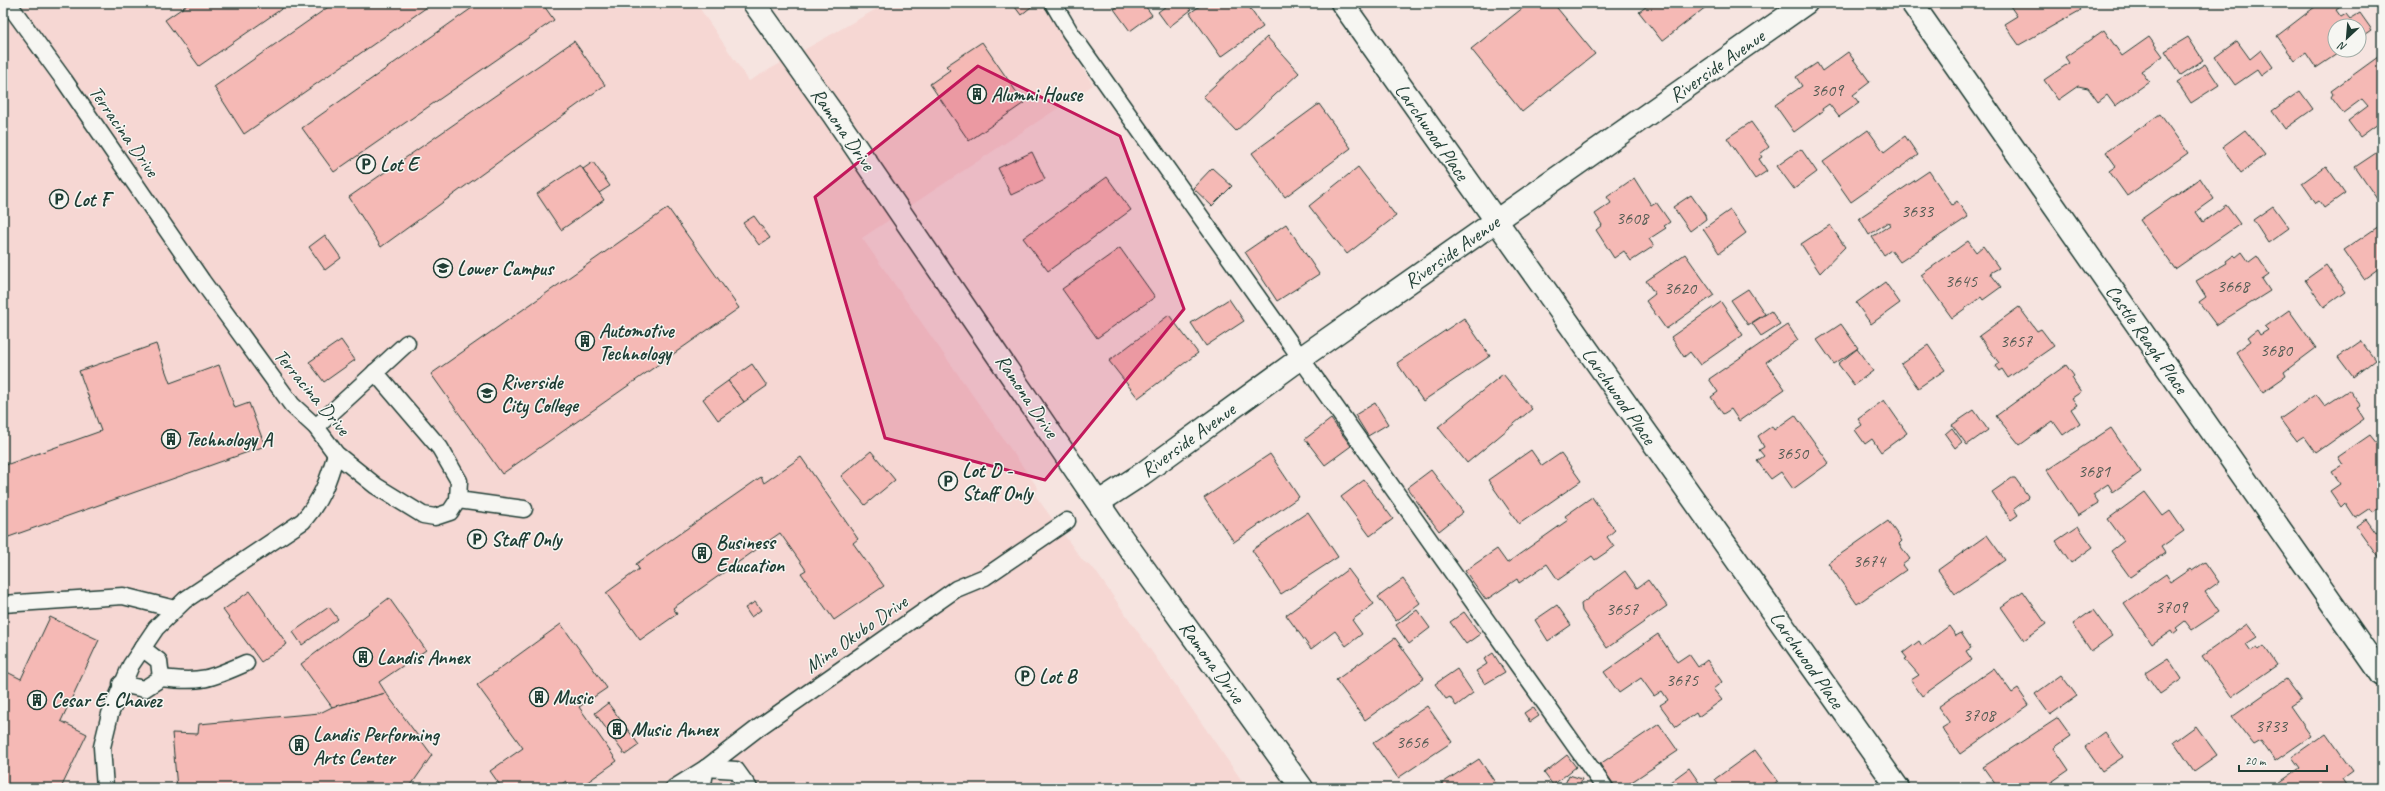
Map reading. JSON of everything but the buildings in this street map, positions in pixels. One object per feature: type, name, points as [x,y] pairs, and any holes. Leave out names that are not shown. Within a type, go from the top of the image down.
[{"type":"street","name":"Ramona Drive","points":[[754,3],[833,114],[1099,502],[1122,538],[1302,788]]},
{"type":"street","name":"Larchwood Place","points":[[1342,3],[1898,788]]},
{"type":"street","name":"Riverside Avenue","points":[[1099,502],[1142,474],[1301,358],[1806,3]]},
{"type":"street","name":"Castle Reagh Place","points":[[1912,3],[2382,675]]},
{"type":"lane","name":"Terracina Drive","points":[[8,3],[64,80],[248,346],[292,405],[316,427],[336,454],[325,490],[315,507],[303,521],[185,600],[156,628],[142,648],[121,684],[110,714],[102,747],[105,788]]},
{"type":"lane","points":[[1053,3],[1070,32],[1605,788]]},
{"type":"lane","points":[[316,427],[407,343]]},
{"type":"lane","points":[[336,454],[376,486],[423,515],[435,517],[450,512],[458,500],[459,481],[440,448],[375,372]]},
{"type":"lane","points":[[458,500],[524,509]]},
{"type":"lane","name":"Mine Okubo Drive","points":[[674,788],[706,768],[758,728],[956,589],[985,577],[1067,522]]},
{"type":"lane","points":[[3,604],[123,596],[175,609]]},
{"type":"lane","points":[[142,648],[159,660],[162,678]]},
{"type":"lane","points":[[121,684],[144,689],[162,678],[190,681],[213,678],[246,663]]},
{"type":"lane","points":[[702,788],[706,768],[736,770],[749,788]]},
{"type":"highlighted area","points":[[978,66],[1120,136],[1184,309],[1045,480],[885,438],[815,197]]},
{"type":"shaded area","name":"Riverside City College","points":[[3,3],[696,3],[749,81],[887,3],[1042,3],[1093,85],[862,238],[1038,488],[1035,495],[1083,561],[1094,569],[1247,788],[3,788]]},
{"type":"place","name":"Alumni House","points":[[977,94]]},
{"type":"place","name":"Lot E","points":[[366,164]]},
{"type":"place","name":"Lot F","points":[[59,199]]},
{"type":"place","name":"Lower Campus","points":[[443,268]]},
{"type":"place","name":"Automotive Technology","points":[[585,341]]},
{"type":"place","name":"Riverside City College","points":[[487,393]]},
{"type":"place","name":"Technology A","points":[[171,439]]},
{"type":"place","name":"Lot D - Staff Only","points":[[948,481]]},
{"type":"place","name":"Staff Only","points":[[477,539]]},
{"type":"place","name":"Business Education","points":[[702,553]]},
{"type":"place","name":"Landis Annex","points":[[363,657]]},
{"type":"place","name":"Lot B","points":[[1025,676]]},
{"type":"place","name":"Music","points":[[539,697]]},
{"type":"place","name":"Cesar E. Chavez","points":[[37,700]]},
{"type":"place","name":"Music Annex","points":[[617,729]]},
{"type":"place","name":"Landis Performing Arts Center","points":[[299,745]]}]
